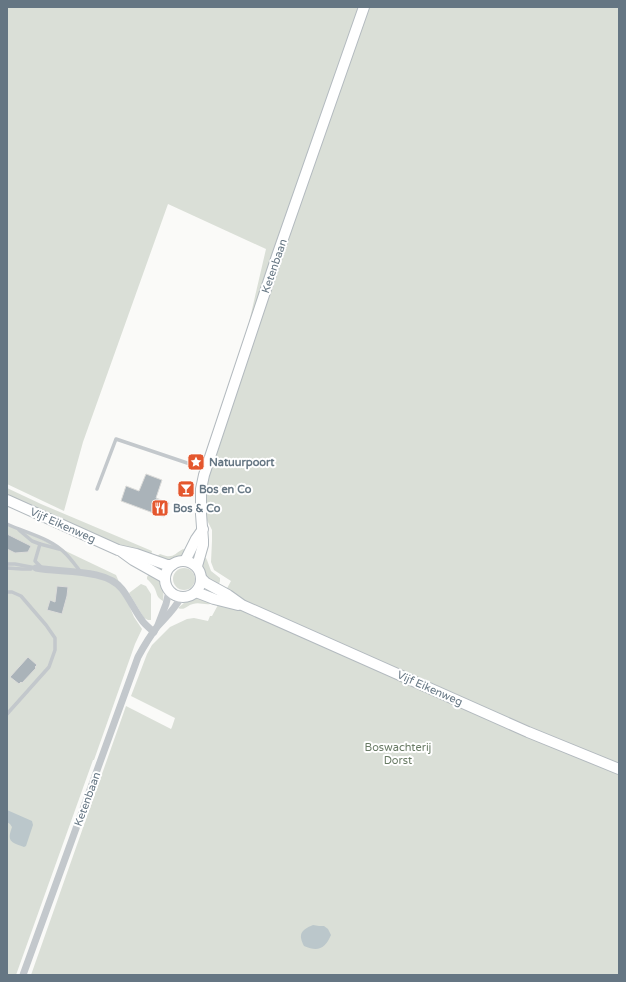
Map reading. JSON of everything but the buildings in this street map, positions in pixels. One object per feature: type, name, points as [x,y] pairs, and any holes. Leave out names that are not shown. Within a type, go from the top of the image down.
[{"type":"main road","name":"Ketenbaan","points":[[196,566],[203,546],[201,489],[206,469],[277,256],[364,7]]},
{"type":"main road","name":"Vijf Eikenweg","points":[[7,500],[118,550],[132,560],[165,578]]},
{"type":"main road","points":[[186,561],[196,540],[203,530]]},
{"type":"main road","name":"Vijf Eikenweg","points":[[118,550],[136,554],[167,565],[172,565]]},
{"type":"main road","points":[[181,561],[186,561],[196,566],[200,572],[202,579],[200,586],[196,592],[189,597],[176,596],[169,591],[165,578],[168,568],[181,561]]},
{"type":"main road","name":"Vijf Eikenweg","points":[[202,579],[242,605],[528,732],[619,769]]},
{"type":"main road","name":"Vijf Eikenweg","points":[[196,592],[214,599],[242,605]]},
{"type":"street","points":[[36,568],[44,570],[81,572],[101,576],[114,582],[122,588],[141,619],[156,629]]},
{"type":"street","name":"Ketenbaan","points":[[156,629],[167,602],[169,591]]},
{"type":"street","name":"Ketenbaan","points":[[24,975],[138,657],[145,644],[175,608],[181,597]]},
{"type":"lane","points":[[97,489],[116,439],[206,469]]},
{"type":"lane","points":[[7,524],[32,541],[52,548],[60,549]]},
{"type":"lane","points":[[16,529],[33,534],[50,542],[66,554],[81,572]]},
{"type":"lane","points":[[40,544],[35,561],[44,570]]},
{"type":"lane","points":[[7,564],[36,568]]},
{"type":"lane","points":[[7,568],[36,568]]},
{"type":"lane","points":[[7,592],[12,592],[21,596],[46,625],[55,638],[55,650],[49,667],[7,714]]},
{"type":"green space","name":"Boswachterij Dorst","points":[[7,7],[619,7],[619,975],[31,975],[126,706],[171,729],[172,727],[175,718],[131,696],[147,654],[152,645],[170,627],[187,619],[194,618],[208,621],[231,581],[214,570],[211,562],[212,530],[206,518],[205,487],[235,383],[266,249],[168,204],[83,442],[64,511],[7,484]]},
{"type":"green space","points":[[7,488],[152,551],[151,556],[110,541],[7,495]]},
{"type":"green space","points":[[7,523],[116,575],[134,617],[142,629],[135,644],[16,975],[7,975]]},
{"type":"green space","points":[[183,549],[188,551],[173,560],[164,560],[157,556],[160,554],[173,556]]},
{"type":"green space","points":[[203,557],[206,558],[211,571],[220,578],[218,587],[207,579],[203,565]]},
{"type":"green space","points":[[184,568],[192,571],[195,579],[192,587],[184,590],[176,587],[173,579],[176,571]]},
{"type":"green space","points":[[150,572],[162,584],[164,591],[163,601],[160,599],[154,587],[147,579]]},
{"type":"green space","points":[[141,584],[146,586],[151,594],[151,620],[144,618],[129,593]]},
{"type":"green space","points":[[199,598],[211,602],[210,604],[195,603],[184,608],[178,608],[184,603]]},
{"type":"shaded area","points":[[7,810],[32,821],[33,825],[26,846],[24,847],[16,844],[10,838],[12,827],[7,822]]},
{"type":"shaded area","points":[[313,925],[324,926],[328,929],[331,935],[324,946],[317,949],[304,946],[301,938],[303,931]]},
{"type":"place","name":"Natuurpoort","points":[[196,462]]},
{"type":"place","name":"Bos en Co","points":[[186,489]]},
{"type":"place","name":"Bos & Co","points":[[160,508]]}]
